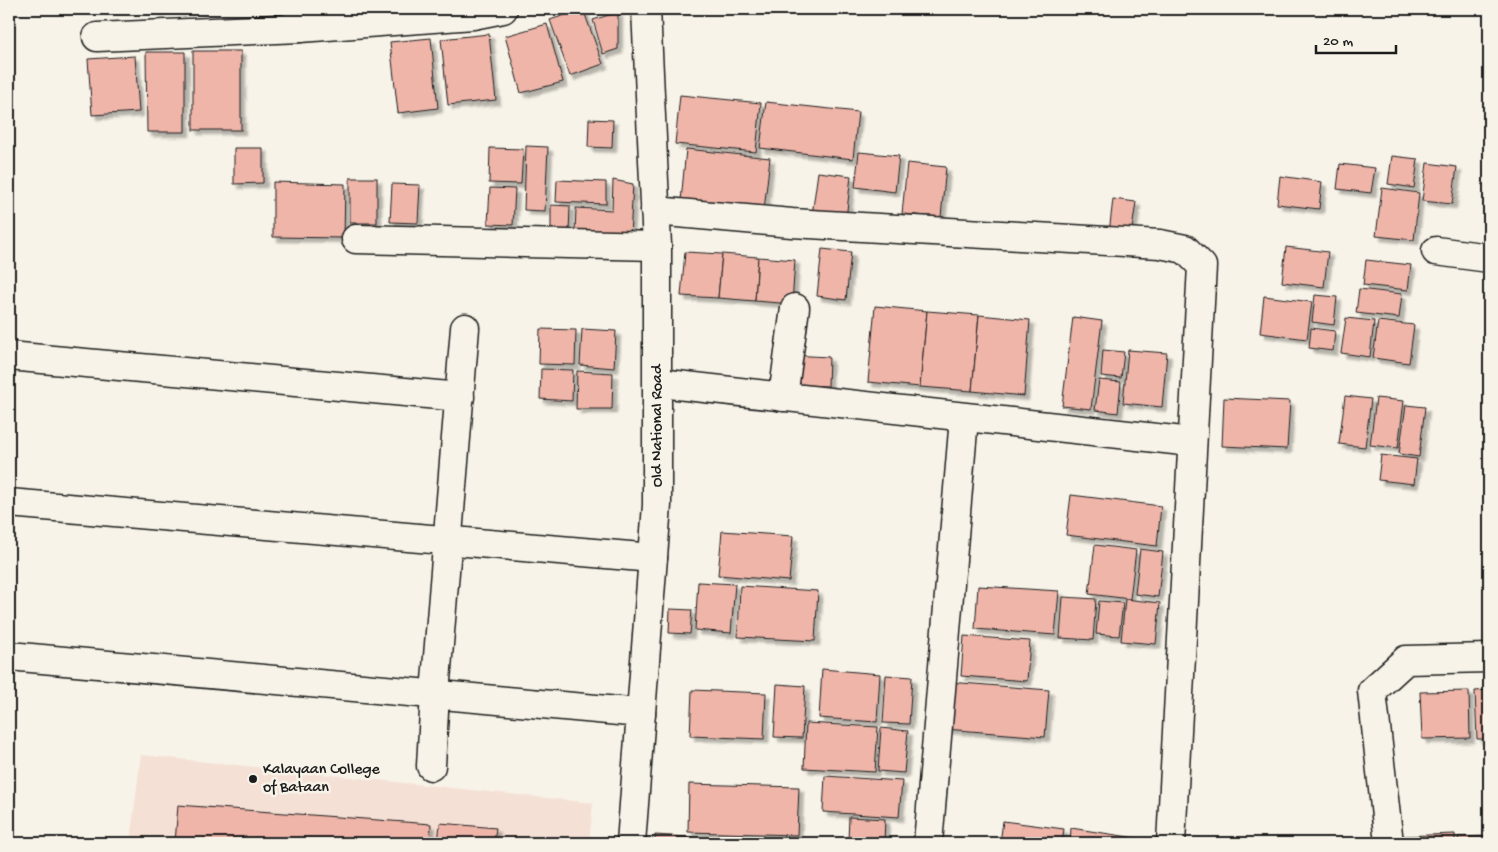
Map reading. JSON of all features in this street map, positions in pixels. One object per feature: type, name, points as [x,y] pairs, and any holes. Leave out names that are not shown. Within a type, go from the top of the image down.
[{"type":"street","points":[[97,37],[299,18],[473,12],[503,9]]},
{"type":"street","name":"Old National Road","points":[[632,843],[658,505],[657,246],[646,9]]},
{"type":"street","points":[[655,211],[792,223],[1160,244],[1185,249],[1202,266],[1170,843]]},
{"type":"street","points":[[356,239],[657,246]]},
{"type":"street","points":[[1436,251],[1489,258]]},
{"type":"street","points":[[783,398],[795,308]]},
{"type":"street","points":[[431,766],[434,693],[465,328]]},
{"type":"street","points":[[9,356],[460,397]]},
{"type":"street","points":[[659,383],[1192,442]]},
{"type":"street","points":[[928,843],[964,418]]},
{"type":"street","points":[[9,503],[653,558]]},
{"type":"street","points":[[9,656],[642,713]]},
{"type":"street","points":[[1389,843],[1372,691],[1406,660],[1489,658]]},
{"type":"shaded area","name":"Kalayaan College of Bataan","points":[[141,755],[593,803],[589,843],[130,843]]},
{"type":"building","points":[[583,9],[603,64],[570,76],[550,20]]},
{"type":"building","points":[[618,12],[618,49],[603,54],[593,20]]},
{"type":"building","points":[[547,24],[563,82],[521,93],[505,36]]},
{"type":"building","points":[[489,34],[496,100],[448,105],[441,39]]},
{"type":"building","points":[[431,38],[438,108],[398,113],[390,42]]},
{"type":"building","points":[[193,51],[241,51],[241,130],[193,130]]},
{"type":"building","points":[[146,52],[185,52],[185,132],[147,132]]},
{"type":"building","points":[[135,56],[139,112],[92,115],[88,59]]},
{"type":"building","points":[[680,95],[761,103],[756,152],[675,144]]},
{"type":"building","points":[[766,102],[858,112],[853,159],[760,148]]},
{"type":"building","points":[[589,119],[613,120],[612,148],[588,147]]},
{"type":"building","points":[[526,146],[548,147],[545,211],[524,210]]},
{"type":"building","points":[[234,148],[263,148],[263,183],[234,184]]},
{"type":"building","points":[[490,148],[523,149],[521,184],[489,183]]},
{"type":"building","points":[[686,149],[770,158],[764,210],[681,201]]},
{"type":"building","points":[[859,152],[899,156],[895,192],[855,187]]},
{"type":"building","points":[[1392,156],[1418,159],[1414,188],[1388,184]]},
{"type":"building","points":[[907,163],[946,167],[941,217],[902,214]]},
{"type":"building","points":[[1427,163],[1457,167],[1452,204],[1422,201]]},
{"type":"building","points":[[1340,164],[1375,168],[1371,193],[1337,189]]},
{"type":"building","points":[[818,172],[851,176],[846,219],[812,215]]},
{"type":"building","points":[[1280,176],[1322,182],[1319,209],[1277,204]]},
{"type":"building","points":[[350,178],[377,178],[377,223],[350,223]]},
{"type":"building","points":[[557,180],[606,182],[606,204],[556,202]]},
{"type":"building","points":[[613,180],[633,184],[630,236],[575,233],[576,208],[612,210]]},
{"type":"building","points":[[273,182],[345,184],[344,238],[273,237]]},
{"type":"building","points":[[392,184],[420,185],[418,223],[390,222]]},
{"type":"building","points":[[490,188],[515,189],[513,225],[488,224]]},
{"type":"building","points":[[1382,188],[1419,193],[1414,240],[1376,236]]},
{"type":"building","points":[[1113,199],[1136,202],[1131,236],[1109,233]]},
{"type":"building","points":[[551,205],[570,206],[569,233],[551,233]]},
{"type":"building","points":[[1286,247],[1328,252],[1324,287],[1282,282]]},
{"type":"building","points":[[822,249],[851,252],[846,300],[817,296]]},
{"type":"building","points":[[685,252],[722,254],[718,298],[681,296]]},
{"type":"building","points":[[722,254],[758,257],[755,301],[718,298]]},
{"type":"building","points":[[758,257],[795,260],[792,304],[755,301]]},
{"type":"building","points":[[1366,260],[1411,265],[1408,290],[1363,285]]},
{"type":"building","points":[[1359,289],[1402,294],[1399,318],[1356,313]]},
{"type":"building","points":[[1315,295],[1337,297],[1334,325],[1312,322]]},
{"type":"building","points":[[1264,296],[1312,302],[1307,339],[1260,333]]},
{"type":"building","points":[[875,306],[927,311],[920,387],[868,382]]},
{"type":"building","points":[[927,311],[979,315],[972,391],[920,387]]},
{"type":"building","points":[[979,315],[1030,320],[1024,396],[972,391]]},
{"type":"building","points":[[1073,317],[1102,321],[1091,409],[1062,406]]},
{"type":"building","points":[[1346,318],[1374,321],[1370,357],[1341,353]]},
{"type":"building","points":[[1378,321],[1414,325],[1409,363],[1373,358]]},
{"type":"building","points":[[1311,328],[1335,331],[1333,351],[1309,348]]},
{"type":"building","points":[[540,329],[576,330],[575,365],[539,364]]},
{"type":"building","points":[[582,329],[616,331],[614,368],[580,365]]},
{"type":"building","points":[[1103,350],[1124,352],[1121,378],[1101,376]]},
{"type":"building","points":[[1128,350],[1167,353],[1162,407],[1123,403]]},
{"type":"building","points":[[791,355],[829,357],[828,386],[789,385]]},
{"type":"building","points":[[541,369],[573,370],[572,401],[540,399]]},
{"type":"building","points":[[577,371],[613,373],[612,409],[576,409]]},
{"type":"building","points":[[1099,380],[1121,382],[1118,413],[1095,410]]},
{"type":"building","points":[[1345,396],[1371,399],[1365,447],[1339,444]]},
{"type":"building","points":[[1224,398],[1290,401],[1287,449],[1222,446]]},
{"type":"building","points":[[1376,398],[1404,401],[1398,448],[1370,445]]},
{"type":"building","points":[[1406,405],[1425,407],[1419,457],[1399,454]]},
{"type":"building","points":[[1381,455],[1417,459],[1414,484],[1378,480]]},
{"type":"building","points":[[1071,495],[1161,506],[1157,546],[1066,535]]},
{"type":"building","points":[[722,531],[793,536],[789,581],[718,575]]},
{"type":"building","points":[[1095,545],[1136,550],[1130,599],[1089,594]]},
{"type":"building","points":[[1140,549],[1163,552],[1158,597],[1135,594]]},
{"type":"building","points":[[698,582],[735,584],[731,633],[695,630]]},
{"type":"building","points":[[740,586],[818,591],[815,641],[738,637]]},
{"type":"building","points":[[978,586],[1059,591],[1055,635],[975,629]]},
{"type":"building","points":[[1063,597],[1096,599],[1093,640],[1060,638]]},
{"type":"building","points":[[1125,599],[1160,603],[1156,644],[1121,641]]},
{"type":"building","points":[[1099,601],[1123,603],[1119,636],[1096,634]]},
{"type":"building","points":[[670,609],[692,610],[690,634],[669,633]]},
{"type":"building","points":[[964,636],[1030,641],[1027,681],[961,676]]},
{"type":"building","points":[[822,669],[880,674],[877,722],[819,718]]},
{"type":"building","points":[[886,675],[912,677],[909,724],[883,723]]},
{"type":"building","points":[[949,682],[1049,690],[1045,737],[945,729]]},
{"type":"building","points":[[777,684],[805,686],[802,738],[774,737]]},
{"type":"building","points":[[692,690],[766,693],[764,739],[690,736]]},
{"type":"building","points":[[1489,690],[1489,739],[1477,739],[1475,691]]},
{"type":"building","points":[[1469,691],[1470,738],[1422,739],[1420,692]]},
{"type":"building","points":[[806,723],[878,727],[875,772],[804,768]]},
{"type":"building","points":[[881,728],[908,731],[904,773],[878,771]]},
{"type":"building","points":[[825,776],[902,781],[899,817],[823,812]]},
{"type":"building","points":[[689,784],[799,787],[797,835],[688,832]]},
{"type":"building","points":[[178,805],[431,824],[430,843],[175,843]]},
{"type":"building","points":[[849,817],[885,819],[884,841],[848,840]]},
{"type":"building","points":[[1003,821],[1064,829],[1062,843],[1000,843]]},
{"type":"building","points":[[440,823],[496,828],[494,843],[438,843]]},
{"type":"building","points":[[1071,828],[1142,839],[1142,843],[1070,843]]},
{"type":"building","points":[[1455,834],[1455,843],[1404,843],[1403,836]]},
{"type":"building","points":[[655,835],[731,840],[730,843],[655,843]]},
{"type":"building","points":[[1489,836],[1489,843],[1459,843],[1458,837]]},
{"type":"building","points":[[735,837],[800,839],[800,843],[734,843]]},
{"type":"place","name":"Kalayaan College of Bataan","points":[[253,779]]}]
